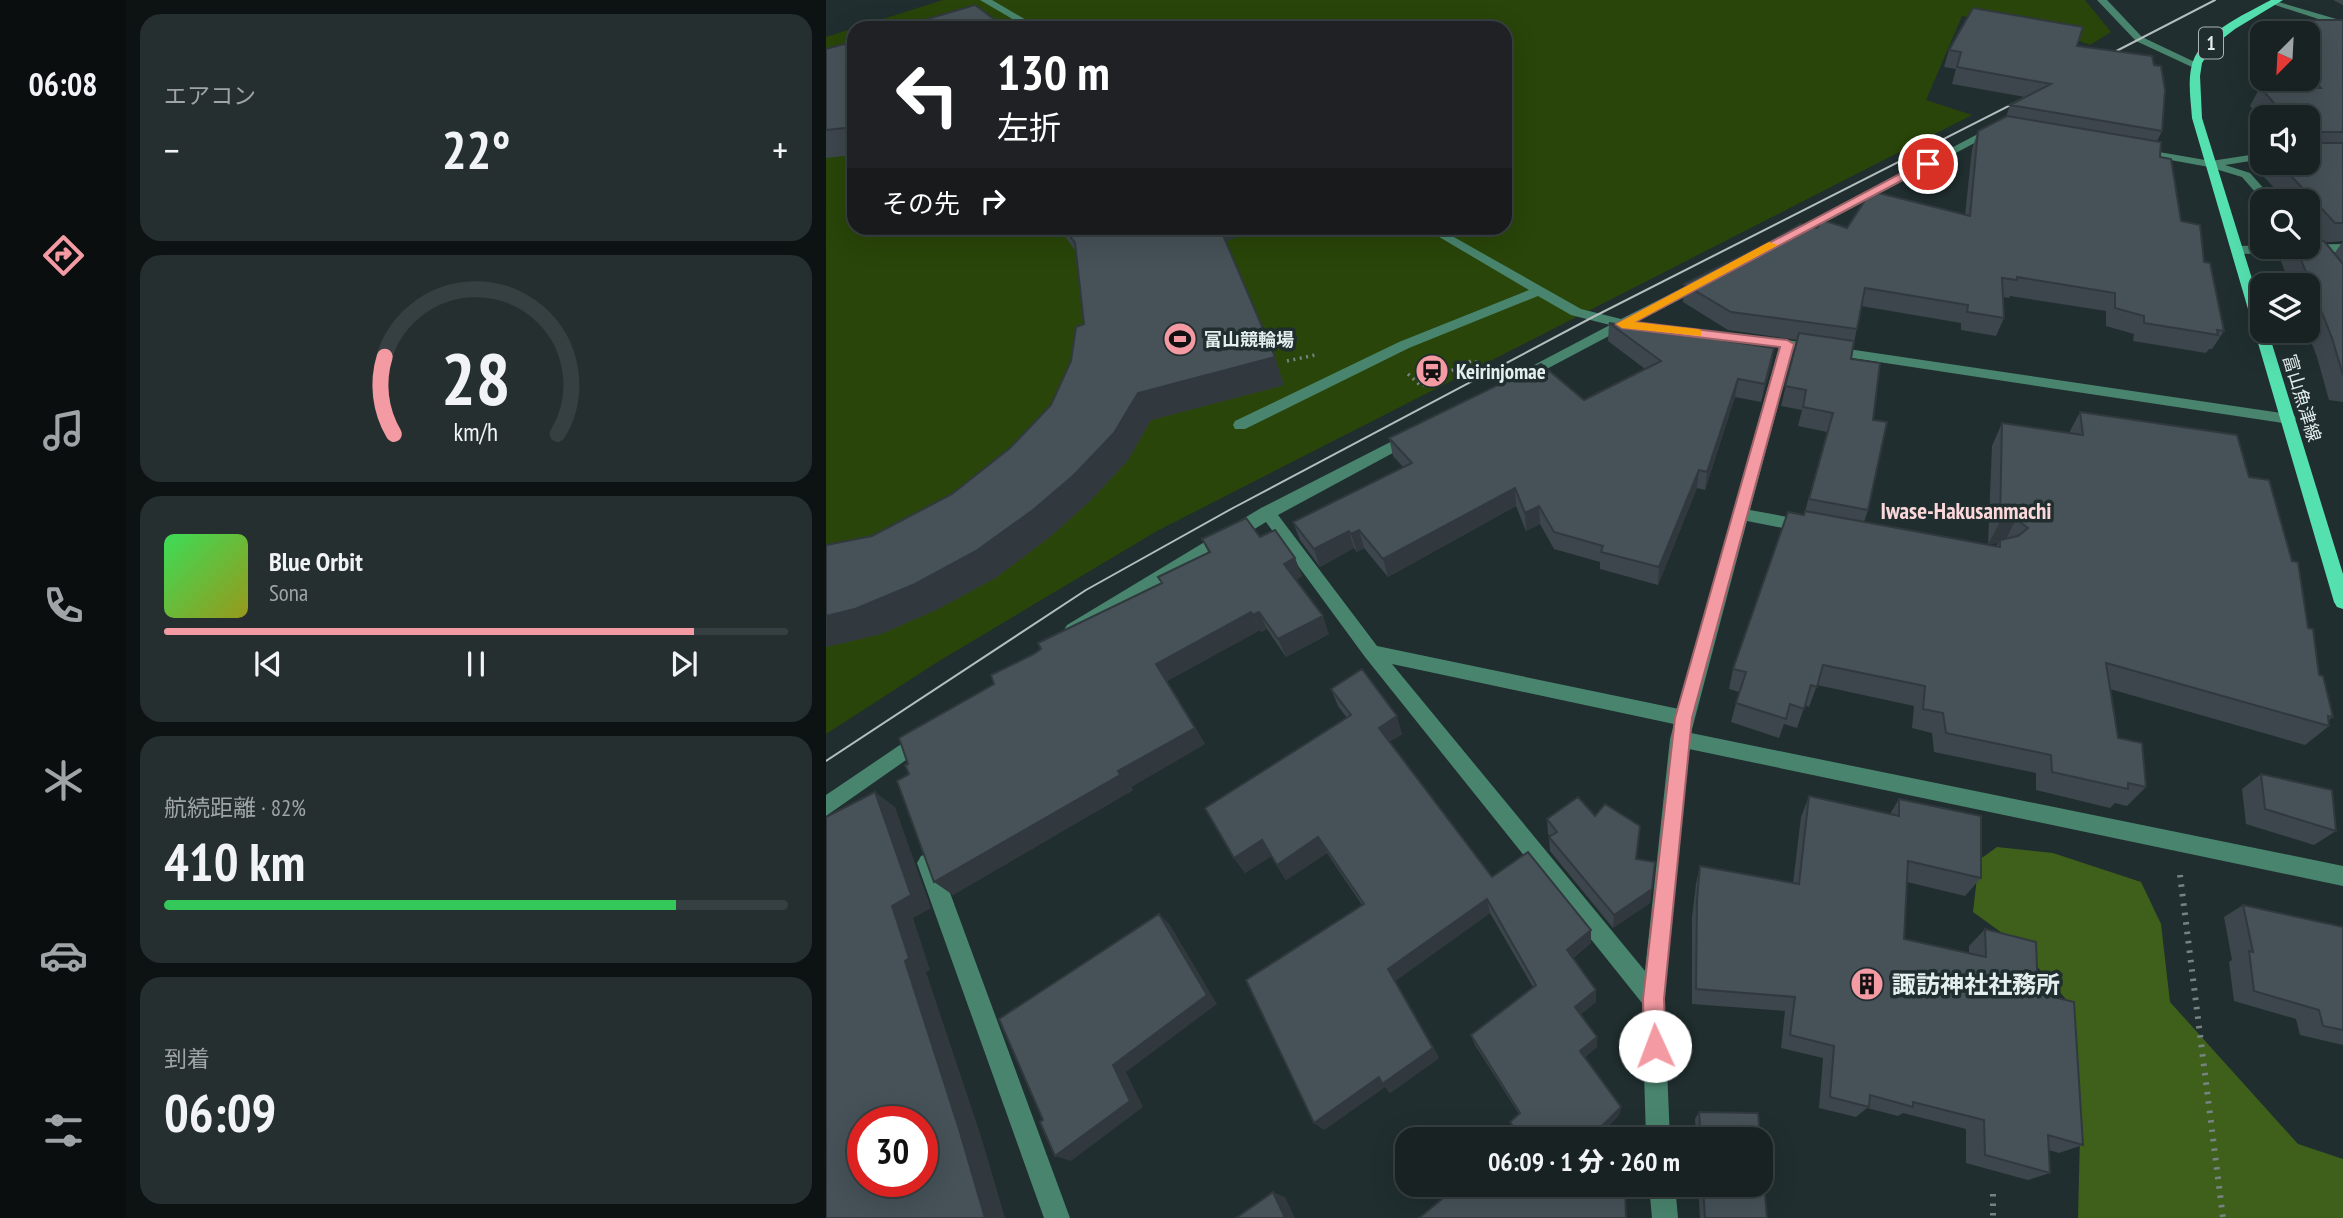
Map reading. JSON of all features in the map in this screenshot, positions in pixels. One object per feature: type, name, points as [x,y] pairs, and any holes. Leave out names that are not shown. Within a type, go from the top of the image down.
[{"type":"main road","name":"1","points":[[2196,65],[2204,50],[2216,38],[2277,1]]},
{"type":"main road","name":"富山魚津線","points":[[2196,65],[2197,118],[2343,602]]},
{"type":"street","points":[[985,0],[1022,21]]},
{"type":"street","points":[[2102,0],[2139,39],[2196,65]]},
{"type":"street","points":[[2277,1],[2343,24]]},
{"type":"street","points":[[1780,241],[1998,127],[2011,129]]},
{"type":"street","points":[[2117,147],[2211,164],[2246,175],[2258,189]]},
{"type":"street","points":[[2211,164],[2250,158]]},
{"type":"street","points":[[1442,235],[1576,312],[1622,324],[1787,344],[2289,419]]},
{"type":"street","points":[[2320,250],[2343,248]]},
{"type":"street","points":[[2237,250],[2250,250]]},
{"type":"street","points":[[1508,384],[1719,273]]},
{"type":"street","points":[[1240,425],[1404,345],[1539,291]]},
{"type":"street","points":[[1658,1127],[1653,999],[1682,728],[1787,344]]},
{"type":"street","points":[[1053,643],[1139,586],[1267,512],[1422,430]]},
{"type":"street","points":[[1267,512],[1371,652],[1653,999]]},
{"type":"street","points":[[1740,514],[1831,531]]},
{"type":"street","points":[[1371,652],[1682,728],[2176,842],[2343,876]]},
{"type":"street","points":[[826,807],[934,729]]},
{"type":"street","points":[[891,761],[901,787]]},
{"type":"street","points":[[919,840],[1057,1218]]},
{"type":"street","points":[[1663,1197],[1665,1218]]},
{"type":"path","points":[[1407,374],[1421,386],[1474,359],[1479,364]]},
{"type":"path","points":[[2176,842],[2223,1218]]},
{"type":"path","points":[[1993,1194],[1993,1218]]},
{"type":"green space","name":"富山競輪場","points":[[943,0],[2085,0],[2111,32],[2090,45],[2056,32],[1962,16],[1926,100],[1972,115],[1157,531],[939,661],[826,734],[826,37],[847,30],[847,235],[1512,235],[1512,21],[876,21]]},
{"type":"green space","points":[[1997,847],[2053,853],[2141,882],[2161,924],[2170,1002],[2298,1144],[2343,1159],[2343,1218],[2078,1218],[2080,1135],[2073,1007],[2016,943],[1973,912],[1979,860]]},
{"type":"building","points":[[975,5],[997,21],[925,21]]},
{"type":"building","points":[[1973,8],[2083,27],[2077,46],[2152,56],[2154,65],[2161,66],[2165,90],[2162,131],[2010,105],[2051,84],[1957,67],[1961,52],[1949,50]]},
{"type":"building","points":[[2343,20],[2343,132],[2320,132],[2320,105],[2276,105],[2263,91],[2320,91],[2320,21],[2309,21]]},
{"type":"building","points":[[844,44],[847,46],[847,128],[826,130],[826,49]]},
{"type":"building","points":[[2007,116],[2161,142],[2160,157],[2171,159],[2181,221],[2200,225],[2204,262],[2210,263],[2224,331],[2217,330],[2218,335],[2144,323],[2144,316],[2115,308],[2115,293],[2017,277],[2017,280],[2002,278],[2004,318],[1967,312],[1968,305],[1865,288],[1857,329],[1731,312],[1684,284],[1800,224],[1817,228],[1823,220],[1847,228],[1871,191],[1970,216],[1978,131]]},
{"type":"building","points":[[2320,143],[2343,143],[2343,223],[2335,223],[2320,207],[2320,189],[2303,189],[2290,175],[2320,175]]},
{"type":"building","points":[[1069,235],[1223,235],[1275,357],[1138,393],[1114,433],[1074,475],[1033,510],[976,551],[915,584],[855,609],[826,616],[826,545],[872,536],[952,494],[1010,448],[1051,405],[1071,361],[1076,327],[1084,324],[1075,243]]},
{"type":"building","points":[[2320,240],[2324,241],[2343,264],[2343,375],[2320,308],[2320,273],[2306,273],[2301,259],[2320,259]]},
{"type":"building","points":[[1609,323],[1774,348],[1765,384],[1738,379],[1707,472],[1699,470],[1659,567],[1601,552],[1603,546],[1554,532],[1539,506],[1525,513],[1515,488],[1383,559],[1359,530],[1351,534],[1349,531],[1314,549],[1293,522],[1412,463],[1389,438],[1541,364],[1584,400],[1661,361]]},
{"type":"building","points":[[1799,333],[1854,341],[1851,359],[1880,363],[1873,420],[1887,422],[1868,510],[1809,499],[1833,413],[1803,407],[1806,390],[1785,386]]},
{"type":"building","points":[[2080,412],[2237,435],[2249,477],[2269,480],[2292,561],[2298,562],[2308,628],[2313,629],[2319,675],[2323,676],[2333,717],[2328,716],[2329,726],[2106,663],[2118,738],[2142,743],[2146,787],[2128,783],[2128,789],[2052,772],[2051,755],[1946,733],[1943,713],[1923,709],[1925,686],[1823,665],[1817,687],[1811,685],[1804,709],[1790,704],[1786,719],[1736,703],[1746,672],[1733,669],[1788,512],[1804,515],[1805,511],[2000,547],[2000,540],[2018,536],[2028,528],[2016,519],[2000,522],[2002,423],[2083,435]]},
{"type":"building","points":[[1246,518],[1260,537],[1275,530],[1295,558],[1284,564],[1323,616],[1278,639],[1259,612],[1253,615],[1251,612],[1156,664],[1195,728],[1118,771],[1120,775],[934,882],[897,781],[909,774],[899,738],[994,684],[991,675],[1034,654],[1041,649],[1038,643],[1162,583],[1158,577],[1210,552],[1202,539]]},
{"type":"building","points":[[1362,669],[1397,716],[1379,728],[1492,877],[1528,852],[1591,930],[1567,950],[1596,990],[1575,1007],[1597,1037],[1580,1051],[1621,1107],[1601,1127],[1513,1127],[1510,1122],[1520,1113],[1471,1035],[1536,985],[1487,899],[1388,969],[1433,1048],[1382,1084],[1379,1077],[1314,1123],[1246,980],[1364,904],[1318,837],[1277,865],[1262,840],[1234,858],[1205,808],[1351,715],[1331,689]]},
{"type":"building","points":[[2261,774],[2332,790],[2336,831],[2265,809]]},
{"type":"building","points":[[875,792],[911,895],[892,906],[909,958],[905,961],[985,1218],[826,1218],[826,817]]},
{"type":"building","points":[[1809,796],[1899,816],[1899,799],[1981,816],[1981,878],[1908,861],[1904,939],[1986,957],[1985,929],[2036,942],[2038,993],[2074,1002],[2083,1145],[2048,1135],[2050,1173],[1985,1155],[1984,1120],[1913,1102],[1913,1107],[1870,1095],[1869,1107],[1830,1097],[1834,1046],[1790,1035],[1795,997],[1696,989],[1700,866],[1799,884]]},
{"type":"building","points":[[1578,797],[1595,816],[1605,804],[1640,826],[1636,859],[1655,862],[1652,889],[1614,915],[1549,837],[1557,832],[1547,819]]},
{"type":"building","points":[[2243,905],[2343,927],[2343,1030],[2323,1026],[2319,1010],[2254,991],[2249,951],[2253,952]]},
{"type":"building","points":[[1159,914],[1207,995],[1113,1065],[1130,1101],[1055,1156],[1040,1122],[1043,1120],[999,1019]]},
{"type":"building","points":[[1699,1112],[1758,1113],[1759,1127],[1700,1127]]},
{"type":"building","points":[[1273,1192],[1285,1218],[1236,1218]]},
{"type":"building","points":[[1444,1197],[1625,1197],[1626,1218],[1419,1218]]},
{"type":"building","points":[[1704,1197],[1765,1197],[1767,1218],[1705,1218]]},
{"type":"tram line","points":[[2097,61],[2215,0]]},
{"type":"tram line","points":[[826,761],[1086,590],[1233,508],[1593,317],[2044,88]]},
{"type":"slow traffic","points":[[1697,333],[1622,324],[1773,245]]},
{"type":"place","name":"富山競輪場","points":[[1180,339]]},
{"type":"place","name":"Keirinjomae","points":[[1432,371]]},
{"type":"place","name":"諏訪神社社務所","points":[[1867,984]]},
{"type":"district","name":"Iwase-Hakusanmachi","points":[[1966,510]]},
{"type":"route","points":[[1655,1046],[1653,999],[1683,718],[1787,344],[1622,324],[1928,164]]}]
